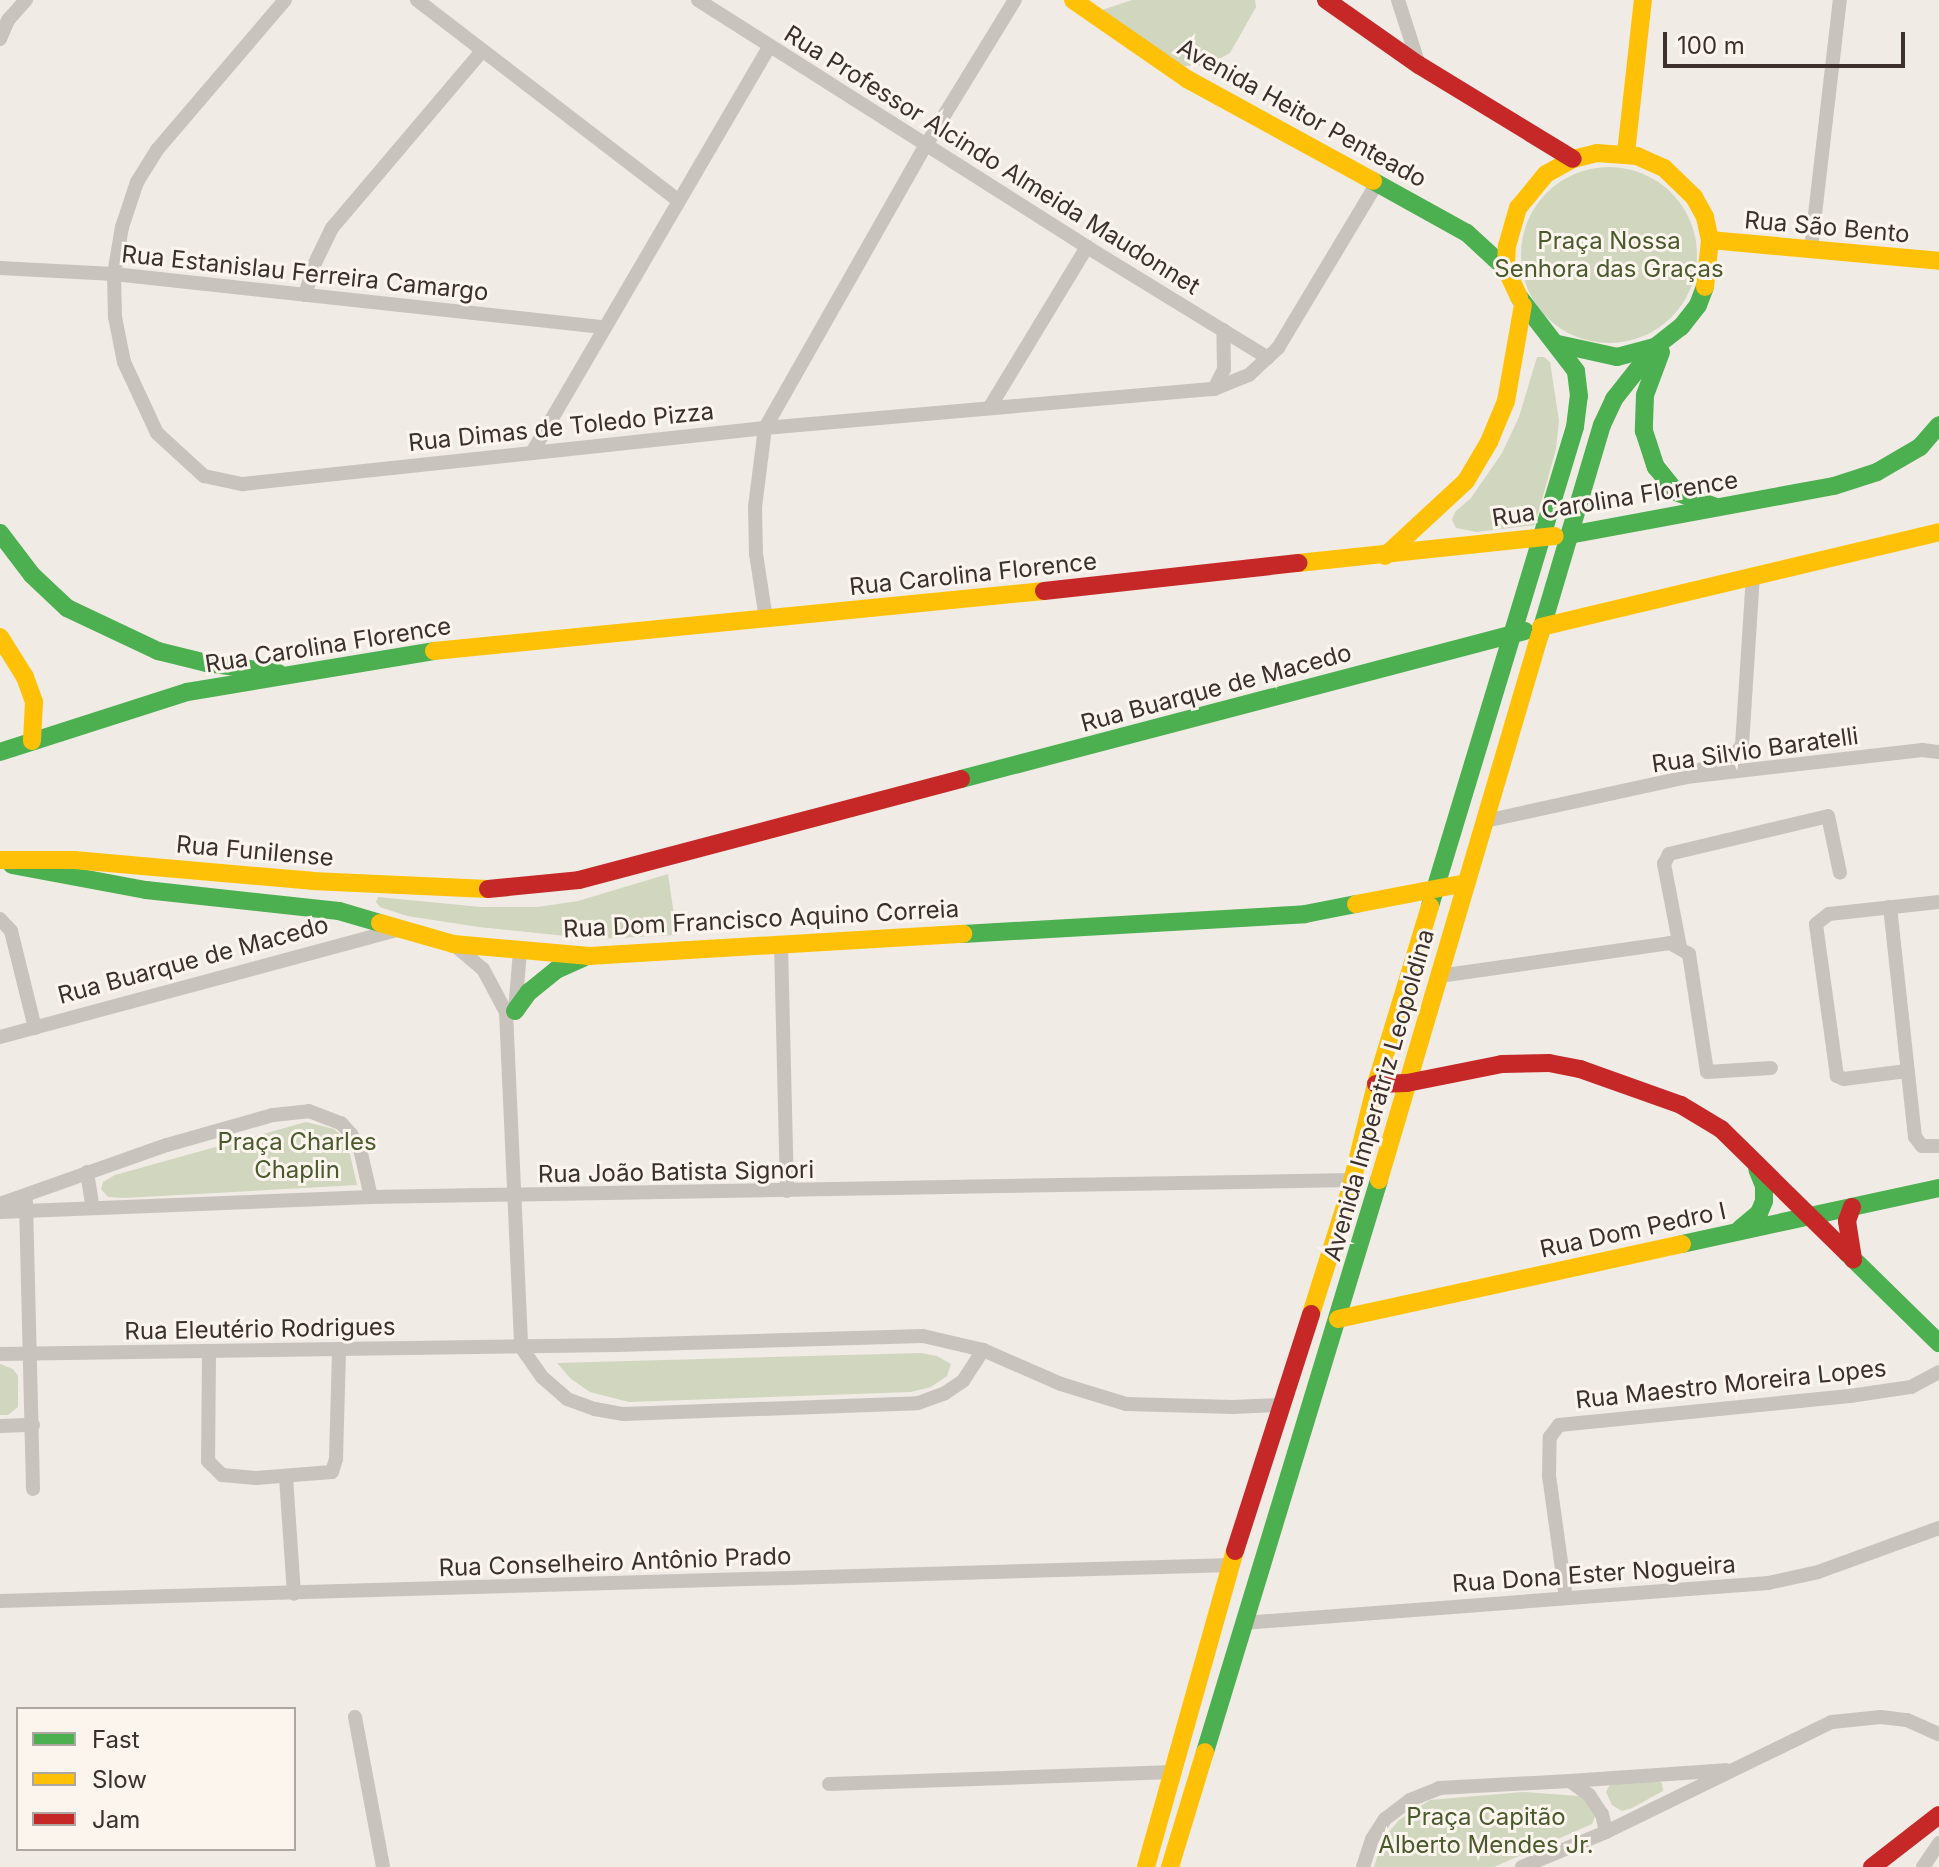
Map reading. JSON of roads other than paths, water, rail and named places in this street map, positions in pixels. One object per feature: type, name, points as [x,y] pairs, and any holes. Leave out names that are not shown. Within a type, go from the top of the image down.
[{"type":"main road","name":"Avenida Heitor Penteado","points":[[1073,0],[1187,79],[1467,233],[1506,269]]},
{"type":"main road","points":[[1326,0],[1419,65],[1573,159]]},
{"type":"main road","points":[[1626,153],[1643,0]]},
{"type":"main road","points":[[1661,343],[1617,357],[1595,355],[1558,344],[1523,305],[1506,269],[1507,246],[1518,208],[1546,174],[1573,159],[1597,153],[1626,153],[1664,168],[1680,181],[1705,217],[1710,240],[1708,279],[1698,305],[1661,343],[1645,395],[1644,431],[1656,467],[1676,492],[1716,507]]},
{"type":"main road","name":"Rua São Bento","points":[[1710,240],[1939,261]]},
{"type":"main road","points":[[1385,556],[1466,481],[1489,442],[1506,401],[1523,305]]},
{"type":"main road","name":"Avenida Imperatriz Leopoldina","points":[[1170,1867],[1338,1319],[1602,425],[1614,399],[1661,343]]},
{"type":"main road","name":"Avenida Imperatriz Leopoldina","points":[[1146,1867],[1231,1565],[1353,1180],[1376,1084],[1515,634],[1575,427],[1579,396],[1576,371],[1558,344]]},
{"type":"main road","name":"Rua Carolina Florence","points":[[0,752],[187,692],[394,655],[1569,535],[1834,486],[1877,472],[1920,447],[1939,425]]},
{"type":"main road","name":"Rua Buarque de Macedo","points":[[506,890],[579,880],[653,862],[1541,627],[1939,532]]},
{"type":"main road","points":[[0,533],[32,575],[67,608],[158,651],[207,663],[282,674]]},
{"type":"main road","points":[[0,637],[25,677],[34,702],[32,741]]},
{"type":"main road","name":"Rua Funilense","points":[[0,861],[74,860],[312,881],[506,890]]},
{"type":"main road","name":"Rua Dom Francisco Aquino Correia","points":[[0,861],[132,888],[299,904],[350,913],[453,944],[589,956],[1305,914],[1466,883]]},
{"type":"main road","points":[[515,1011],[529,992],[556,970],[589,956]]},
{"type":"main road","points":[[1376,1084],[1407,1083],[1524,1062],[1580,1069],[1681,1105],[1721,1129],[1939,1343]]},
{"type":"main road","points":[[1737,1232],[1754,1218],[1764,1201],[1764,1186],[1755,1162]]},
{"type":"main road","name":"Rua Dom Pedro I","points":[[1338,1319],[1939,1188]]},
{"type":"main road","points":[[1852,1207],[1847,1221],[1853,1260]]},
{"type":"main road","points":[[1320,1285],[1330,1311],[1338,1319]]},
{"type":"main road","points":[[1872,1867],[1939,1815]]},
{"type":"street","points":[[0,39],[4,20],[26,0]]},
{"type":"street","name":"Rua Dimas de Toledo Pizza","points":[[285,0],[157,150],[132,197],[122,227],[114,274],[115,317],[124,362],[157,433],[204,476],[243,484],[765,428],[1214,389],[1249,375],[1286,337],[1377,183]]},
{"type":"street","points":[[417,0],[679,201]]},
{"type":"street","name":"Rua Professor Alcindo Almeida Maudonnet","points":[[698,0],[1268,358]]},
{"type":"street","points":[[766,619],[756,554],[755,507],[765,428],[926,145],[1015,0]]},
{"type":"street","points":[[1398,0],[1419,65]]},
{"type":"street","points":[[1811,249],[1840,0]]},
{"type":"street","points":[[533,451],[769,47]]},
{"type":"street","points":[[305,295],[314,265],[332,228],[482,51]]},
{"type":"street","points":[[990,407],[1087,247]]},
{"type":"street","name":"Rua Estanislau Ferreira Camargo","points":[[0,268],[114,274],[605,327]]},
{"type":"street","points":[[1214,389],[1224,369],[1223,330]]},
{"type":"street","points":[[1686,777],[1735,754],[1742,745],[1753,577]]},
{"type":"street","name":"Rua Silvio Baratelli","points":[[1485,821],[1686,777],[1922,750],[1939,752]]},
{"type":"street","points":[[1675,945],[1664,864],[1669,854],[1828,816],[1840,873]]},
{"type":"street","points":[[1907,1071],[1844,1079],[1837,1076],[1816,924],[1829,914],[1939,902]]},
{"type":"street","points":[[1890,907],[1915,1137],[1922,1146],[1939,1146]]},
{"type":"street","points":[[0,919],[11,931],[35,1028]]},
{"type":"street","name":"Rua Buarque de Macedo","points":[[0,1037],[398,929]]},
{"type":"street","points":[[453,944],[483,969],[502,1000],[510,1039],[521,1347],[542,1377],[567,1399],[624,1414],[918,1403],[945,1393],[963,1381],[983,1350]]},
{"type":"street","points":[[781,945],[787,1191]]},
{"type":"street","points":[[1439,976],[1675,945],[1689,954],[1707,1072],[1771,1068]]},
{"type":"street","points":[[510,1039],[520,951]]},
{"type":"street","points":[[0,1204],[87,1172],[273,1115],[309,1111],[341,1123],[351,1134],[360,1149],[371,1197]]},
{"type":"street","points":[[87,1172],[93,1208]]},
{"type":"street","name":"Rua João Batista Signori","points":[[0,1212],[371,1197],[516,1197],[1353,1180]]},
{"type":"street","points":[[26,1194],[33,1489]]},
{"type":"street","name":"Rua Eleutério Rodrigues","points":[[0,1354],[521,1347],[923,1336],[983,1350],[1061,1384],[1126,1404],[1280,1405]]},
{"type":"street","points":[[209,1353],[208,1461],[222,1475],[229,1477],[286,1477],[326,1475],[334,1467],[339,1350]]},
{"type":"street","name":"Rua Maestro Moreira Lopes","points":[[1566,1598],[1549,1476],[1550,1437],[1559,1425],[1613,1417],[1850,1396],[1911,1387],[1939,1372]]},
{"type":"street","points":[[0,1426],[33,1425]]},
{"type":"street","points":[[286,1477],[294,1594]]},
{"type":"street","name":"Rua Dona Ester Nogueira","points":[[1243,1623],[1768,1583],[1818,1572],[1939,1528]]},
{"type":"street","name":"Rua Conselheiro Antônio Prado","points":[[0,1601],[1231,1565]]},
{"type":"street","points":[[355,1717],[383,1867]]},
{"type":"street","points":[[1522,1867],[1606,1832],[1802,1734],[1859,1717],[1907,1720],[1939,1734]]},
{"type":"street","points":[[1363,1867],[1372,1839],[1385,1819],[1410,1800],[1439,1788],[1735,1769]]},
{"type":"street","points":[[829,1784],[1174,1772]]},
{"type":"street","points":[[1570,1781],[1589,1795],[1602,1814],[1606,1832]]},
{"type":"street","points":[[1923,1867],[1939,1843]]},
{"type":"park label","name":"Praça Nossa Senhora das Graças","points":[[1609,255]]},
{"type":"park label","name":"Praça Charles Chaplin","points":[[297,1156]]},
{"type":"park label","name":"Praça Capitão Alberto Mendes Jr.","points":[[1486,1831]]}]
